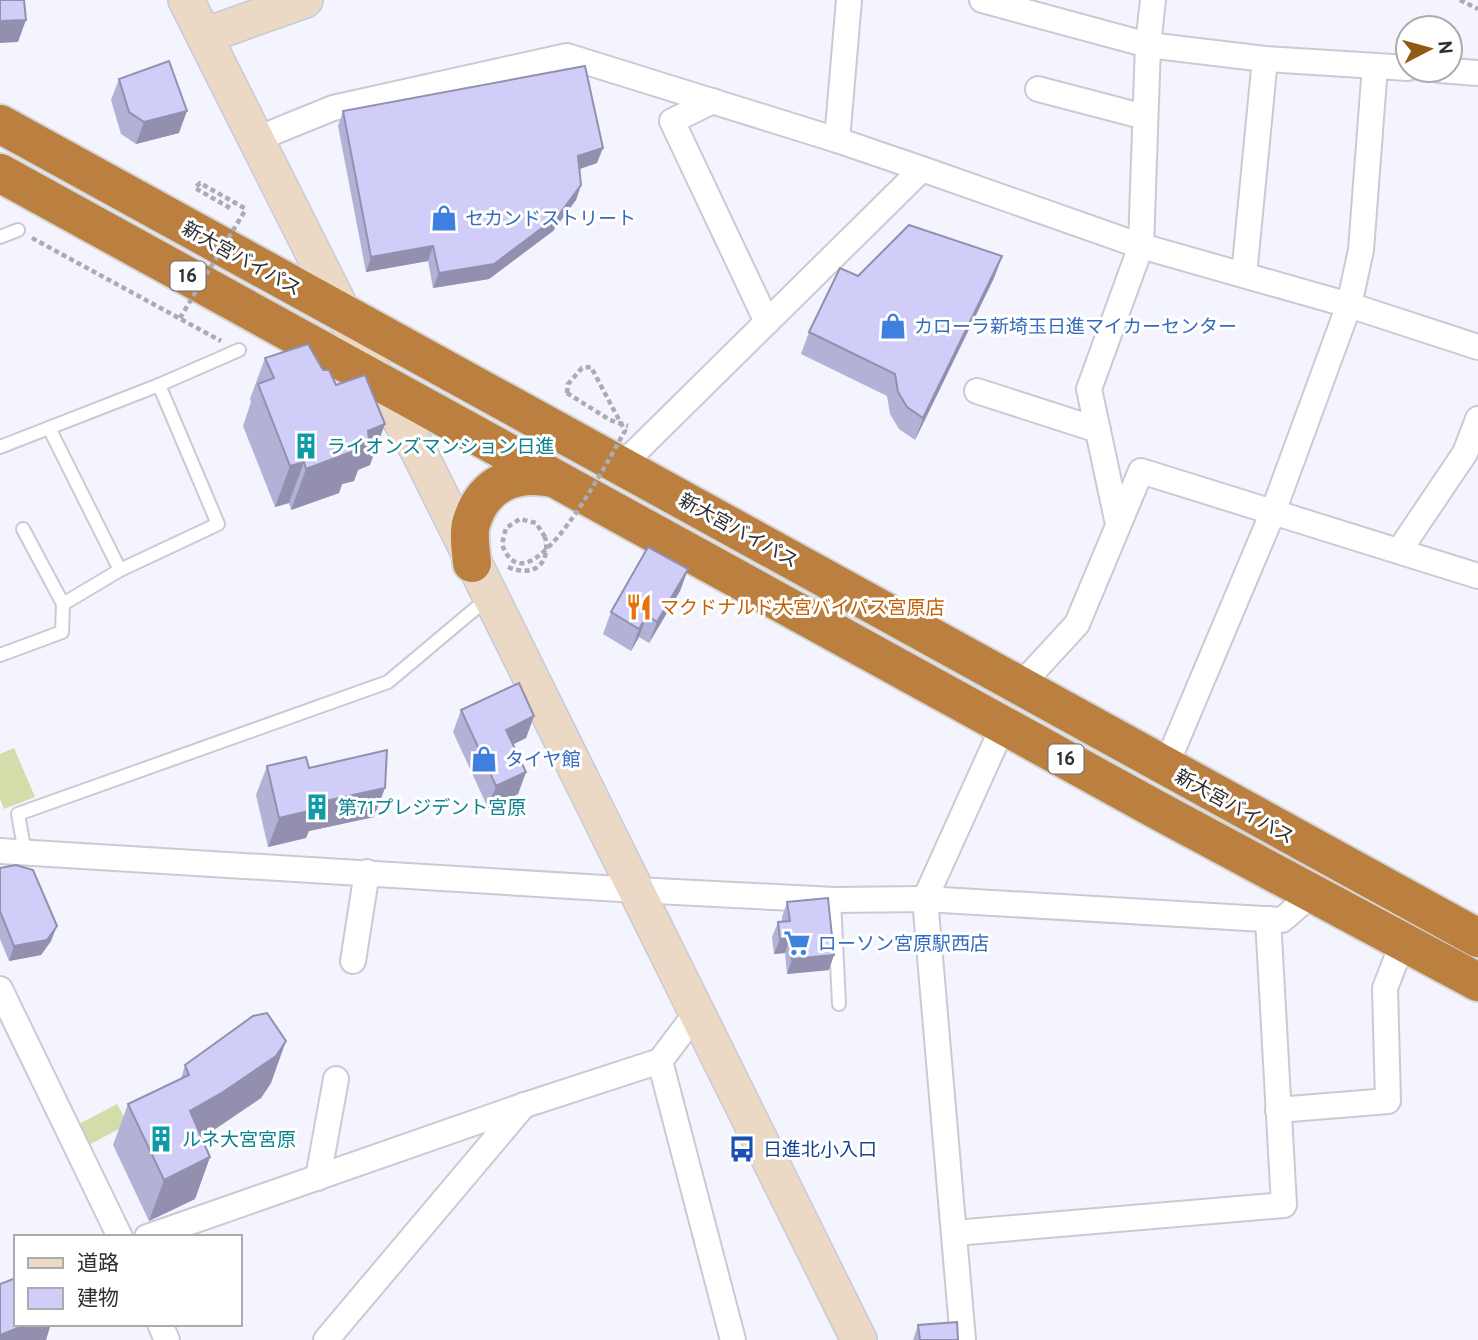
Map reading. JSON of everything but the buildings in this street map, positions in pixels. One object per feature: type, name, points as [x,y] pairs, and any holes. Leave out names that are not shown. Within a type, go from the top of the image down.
[{"type":"highway","name":"新大宮バイパス","points":[[0,124],[344,314],[634,453],[1019,687],[1478,938]]},
{"type":"highway","name":"新大宮バイパス","points":[[0,173],[1312,894],[1478,982]]},
{"type":"highway","points":[[486,561],[471,526],[492,488],[521,476],[553,478]]},
{"type":"street","points":[[187,0],[377,380],[486,561],[490,596],[859,1340]]},
{"type":"street","points":[[204,36],[305,0]]},
{"type":"street","points":[[837,140],[849,0]]},
{"type":"street","points":[[982,0],[1147,45],[1265,60],[1394,67]]},
{"type":"street","points":[[1118,524],[1088,389],[1140,246],[1147,45],[1153,0]]},
{"type":"street","points":[[257,139],[333,108],[567,56],[837,140],[1140,246],[1349,305],[1478,347]]},
{"type":"street","points":[[1244,275],[1265,60]]},
{"type":"street","points":[[1165,768],[1273,512],[1349,305],[1361,250],[1375,66]]},
{"type":"street","points":[[1038,89],[1145,117]]},
{"type":"street","points":[[713,101],[672,121],[767,322]]},
{"type":"street","points":[[634,453],[922,169]]},
{"type":"street","points":[[977,391],[1098,430]]},
{"type":"street","points":[[1399,551],[1472,456],[1478,419]]},
{"type":"street","points":[[1019,687],[1077,624],[1140,471],[1478,576]]},
{"type":"street","points":[[963,1340],[925,899],[1004,724]]},
{"type":"street","points":[[0,851],[636,890],[834,900],[925,899],[1282,920],[1312,894]]},
{"type":"street","points":[[353,961],[368,872]]},
{"type":"street","points":[[955,1233],[1284,1205],[1268,919]]},
{"type":"street","points":[[1278,1110],[1388,1101],[1385,988],[1403,942]]},
{"type":"street","points":[[0,989],[119,1235]]},
{"type":"street","points":[[153,1235],[525,1105],[660,1061],[697,1012]]},
{"type":"street","points":[[660,1061],[733,1340]]},
{"type":"street","points":[[318,1178],[336,1079]]},
{"type":"street","points":[[326,1340],[525,1105]]},
{"type":"lane","points":[[0,237],[18,230]]},
{"type":"lane","points":[[0,447],[159,385],[239,350]]},
{"type":"lane","points":[[63,604],[120,570],[218,524],[159,385]]},
{"type":"lane","points":[[49,428],[120,570]]},
{"type":"lane","points":[[0,655],[62,632],[63,604],[23,529]]},
{"type":"lane","points":[[25,853],[18,814],[388,682],[490,596]]},
{"type":"lane","points":[[834,900],[839,1004]]},
{"type":"path","points":[[1460,0],[1478,9]]},
{"type":"path","points":[[180,318],[246,209],[200,183],[195,188],[230,208]]},
{"type":"path","points":[[18,230],[239,350]]},
{"type":"path","points":[[486,561],[516,571],[536,569],[545,560],[547,547],[545,537],[536,523],[520,519],[506,528],[502,544],[510,558],[526,563],[535,560],[554,543],[568,525],[625,431],[591,368],[582,368],[568,384],[567,393],[610,420],[631,428],[634,453]]},
{"type":"green space","points":[[14,748],[35,797],[4,809],[0,799],[0,754]]},
{"type":"green space","points":[[117,1104],[128,1124],[89,1145],[79,1124]]},
{"type":"place","name":"セカンドストリート","points":[[444,218]]},
{"type":"place","name":"カローラ新埼玉日進マイカーセンター","points":[[893,326]]},
{"type":"place","name":"ライオンズマンション日進","points":[[306,446]]},
{"type":"place","name":"マクドナルド大宮バイパス宮原店","points":[[639,607]]},
{"type":"place","name":"タイヤ館","points":[[484,759]]},
{"type":"place","name":"第71プレジデント宮原","points":[[317,807]]},
{"type":"place","name":"ローソン宮原駅西店","points":[[797,943]]},
{"type":"place","name":"ルネ大宮宮原","points":[[161,1139]]},
{"type":"place","name":"日進北小入口","points":[[742,1149]]}]
